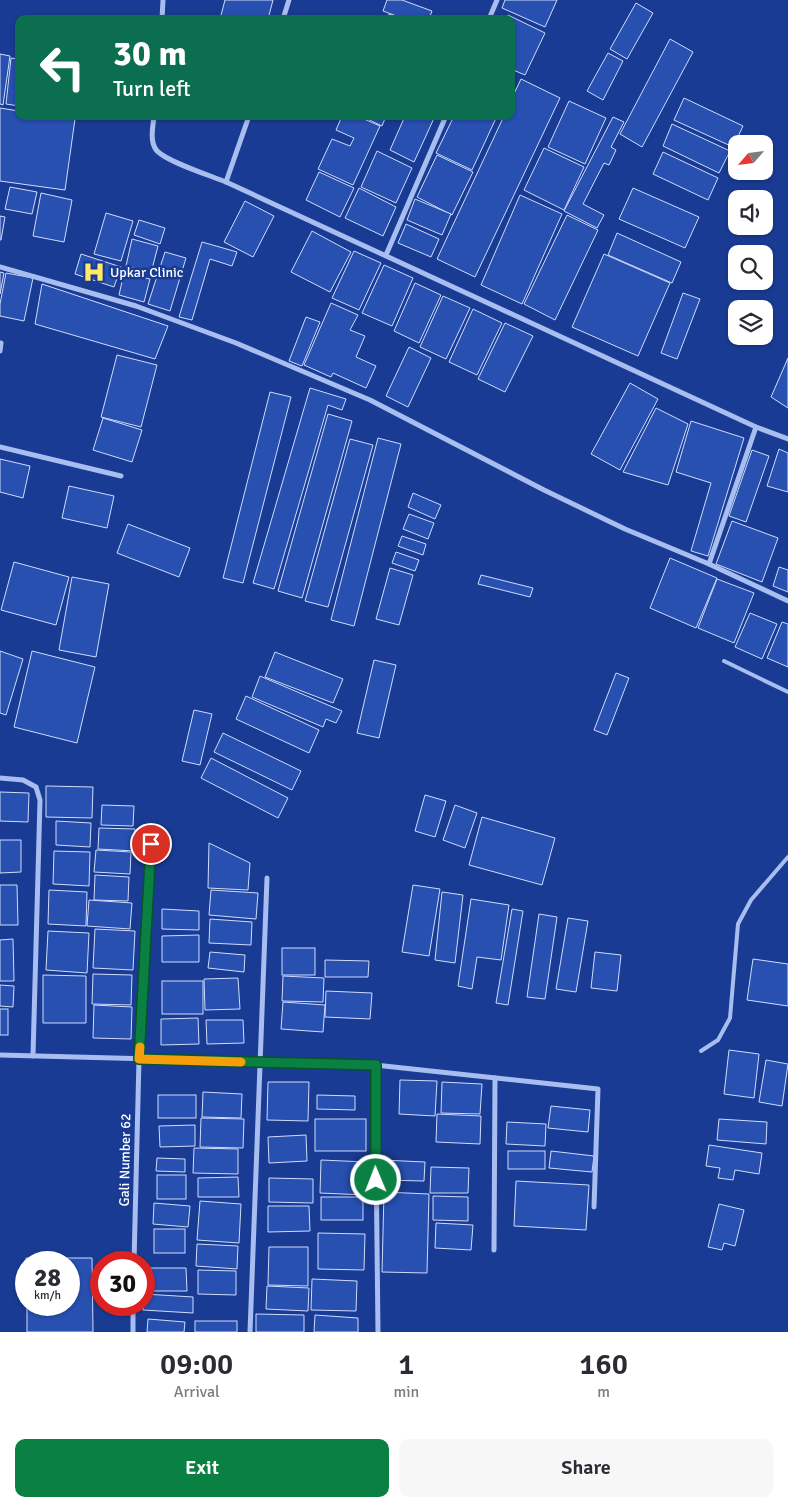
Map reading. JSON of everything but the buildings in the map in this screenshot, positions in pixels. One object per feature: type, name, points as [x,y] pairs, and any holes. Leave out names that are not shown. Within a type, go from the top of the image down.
[{"type":"street","points":[[162,15],[163,0]]},
{"type":"street","points":[[284,15],[289,0]]},
{"type":"street","points":[[491,15],[497,0]]},
{"type":"street","points":[[154,120],[152,140],[154,147],[163,157],[226,182],[756,427],[788,439]]},
{"type":"street","points":[[226,182],[248,120]]},
{"type":"street","points":[[386,255],[444,120]]},
{"type":"street","points":[[0,267],[136,306],[236,343],[370,400],[552,494],[625,529],[788,600]]},
{"type":"street","points":[[0,351],[1,343]]},
{"type":"street","points":[[709,564],[756,427]]},
{"type":"street","points":[[0,447],[121,476]]},
{"type":"street","points":[[0,778],[23,780],[36,787],[40,800],[33,1056]]},
{"type":"street","name":"Gali Number 62","points":[[134,1251],[139,1059],[152,827]]},
{"type":"street","points":[[250,1332],[267,878]]},
{"type":"street","points":[[0,1055],[376,1065],[598,1088],[594,1207]]},
{"type":"street","points":[[376,1065],[378,1332]]},
{"type":"street","points":[[494,1250],[495,1078]]},
{"type":"street","points":[[133,1316],[133,1332]]},
{"type":"lane","points":[[724,661],[788,692]]},
{"type":"lane","points":[[701,1051],[718,1040],[730,1018],[738,924],[751,900],[780,869],[788,857]]},
{"type":"slow traffic","points":[[140,1047],[139,1059],[241,1062]]},
{"type":"place","name":"Upkar Clinic","points":[[94,272]]},
{"type":"route","points":[[151,844],[139,1059],[376,1065],[376,1180]]}]
